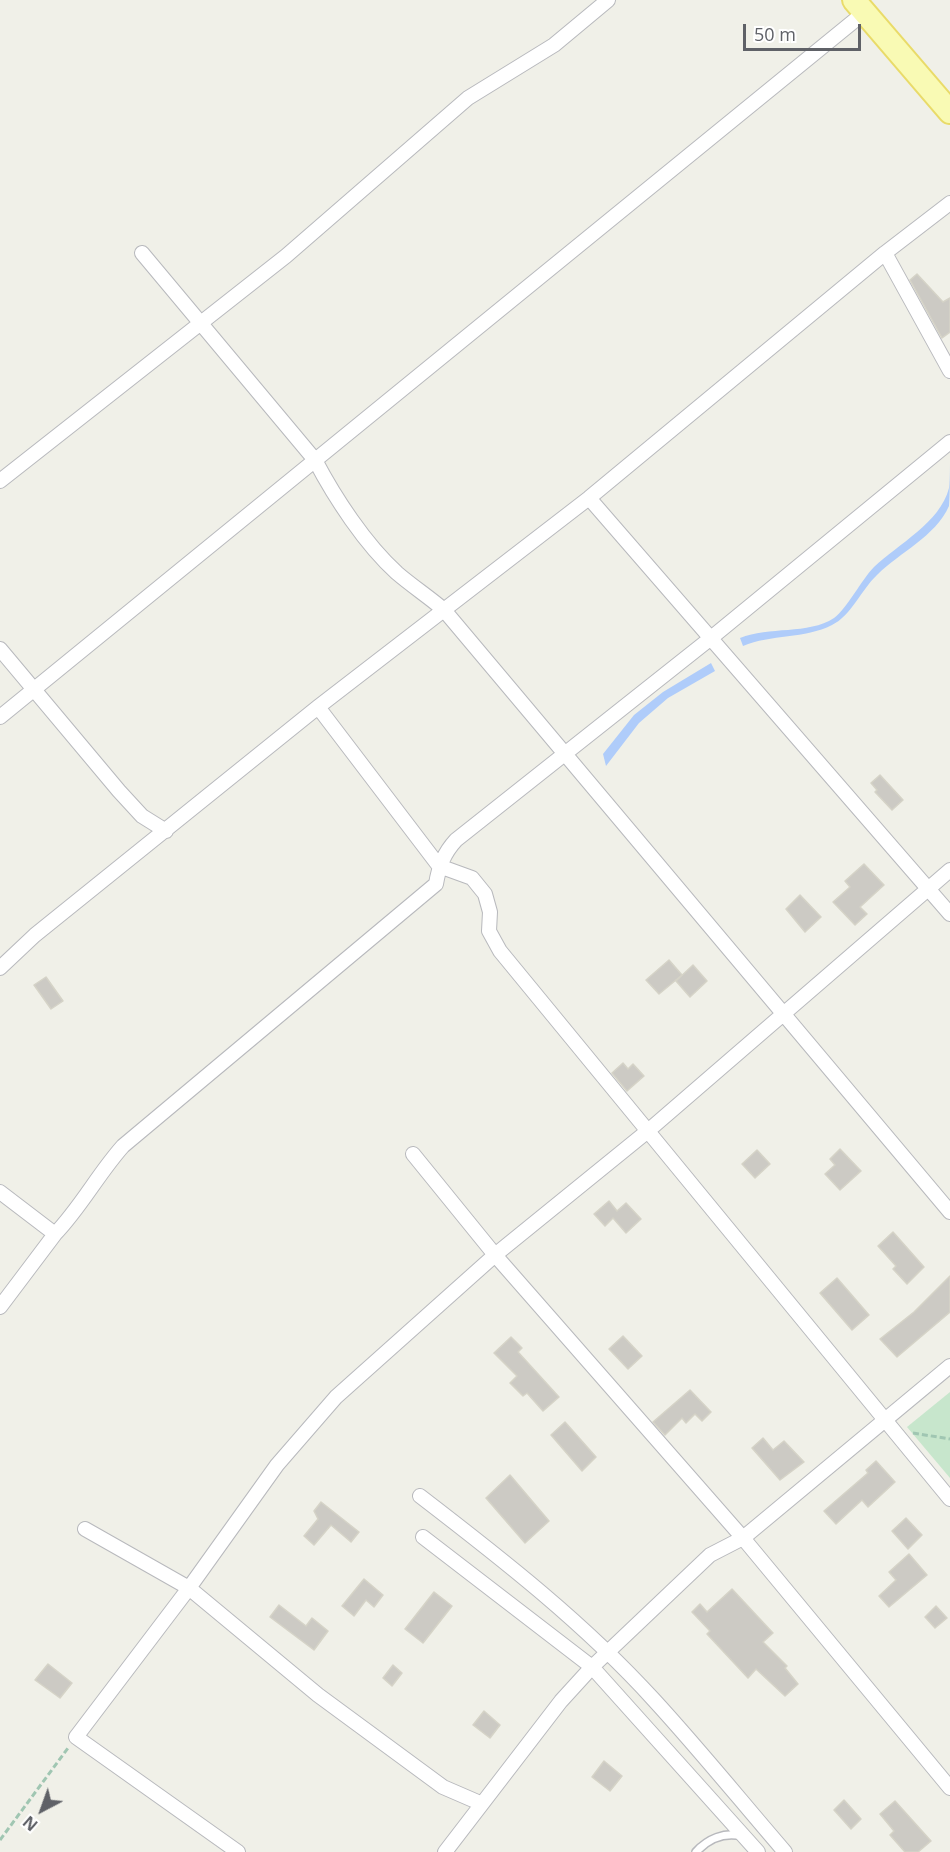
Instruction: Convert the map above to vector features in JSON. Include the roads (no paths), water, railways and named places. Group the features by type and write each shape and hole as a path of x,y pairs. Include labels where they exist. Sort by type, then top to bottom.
{"main road":[{"path":"860,6 950,112"}],"street":[{"path":"0,481 286,256 468,98 554,45 608,0"},
{"path":"0,717 315,460 860,6"},
{"path":"0,968 34,935 166,831 318,706 589,498 885,253 950,203"},
{"path":"142,252 315,460 330,488 378,552 396,572 444,610 950,1212"},
{"path":"885,253 950,371"},
{"path":"0,1307 55,1234 76,1213 92,1186 123,1146 277,1014 421,898 436,884 439,866 447,849 456,840 711,638 950,442"},
{"path":"589,498 929,887 950,915"},
{"path":"0,649 119,791 142,816 166,831"},
{"path":"318,706 439,866 472,878 485,894 490,912 489,931 500,951 649,1130 884,1422 950,1499"},
{"path":"238,1852 76,1737 189,1588 277,1465 336,1397 495,1254 649,1130 950,870"},
{"path":"413,1154 495,1254 743,1538 950,1788"},
{"path":"0,1192 55,1234"},
{"path":"445,1852 480,1803 561,1701 607,1652 710,1555 743,1538 950,1366"},
{"path":"420,1497 513,1567 607,1652 654,1699 784,1852"},
{"path":"85,1529 189,1588 318,1695 442,1787 480,1803"},
{"path":"423,1537 592,1667 759,1852"}],"lane":[{"path":"696,1852 709,1840 732,1834 746,1837"}],"water":[{"path":"950,456 949,506 943,517 926,535 871,581 845,616 822,629 743,646 740,638 751,634 812,627 839,614 874,567 917,532 937,512 949,488"},
{"path":"711,663 715,671 668,698 639,723 606,766 603,754 634,715 663,692"}]}
